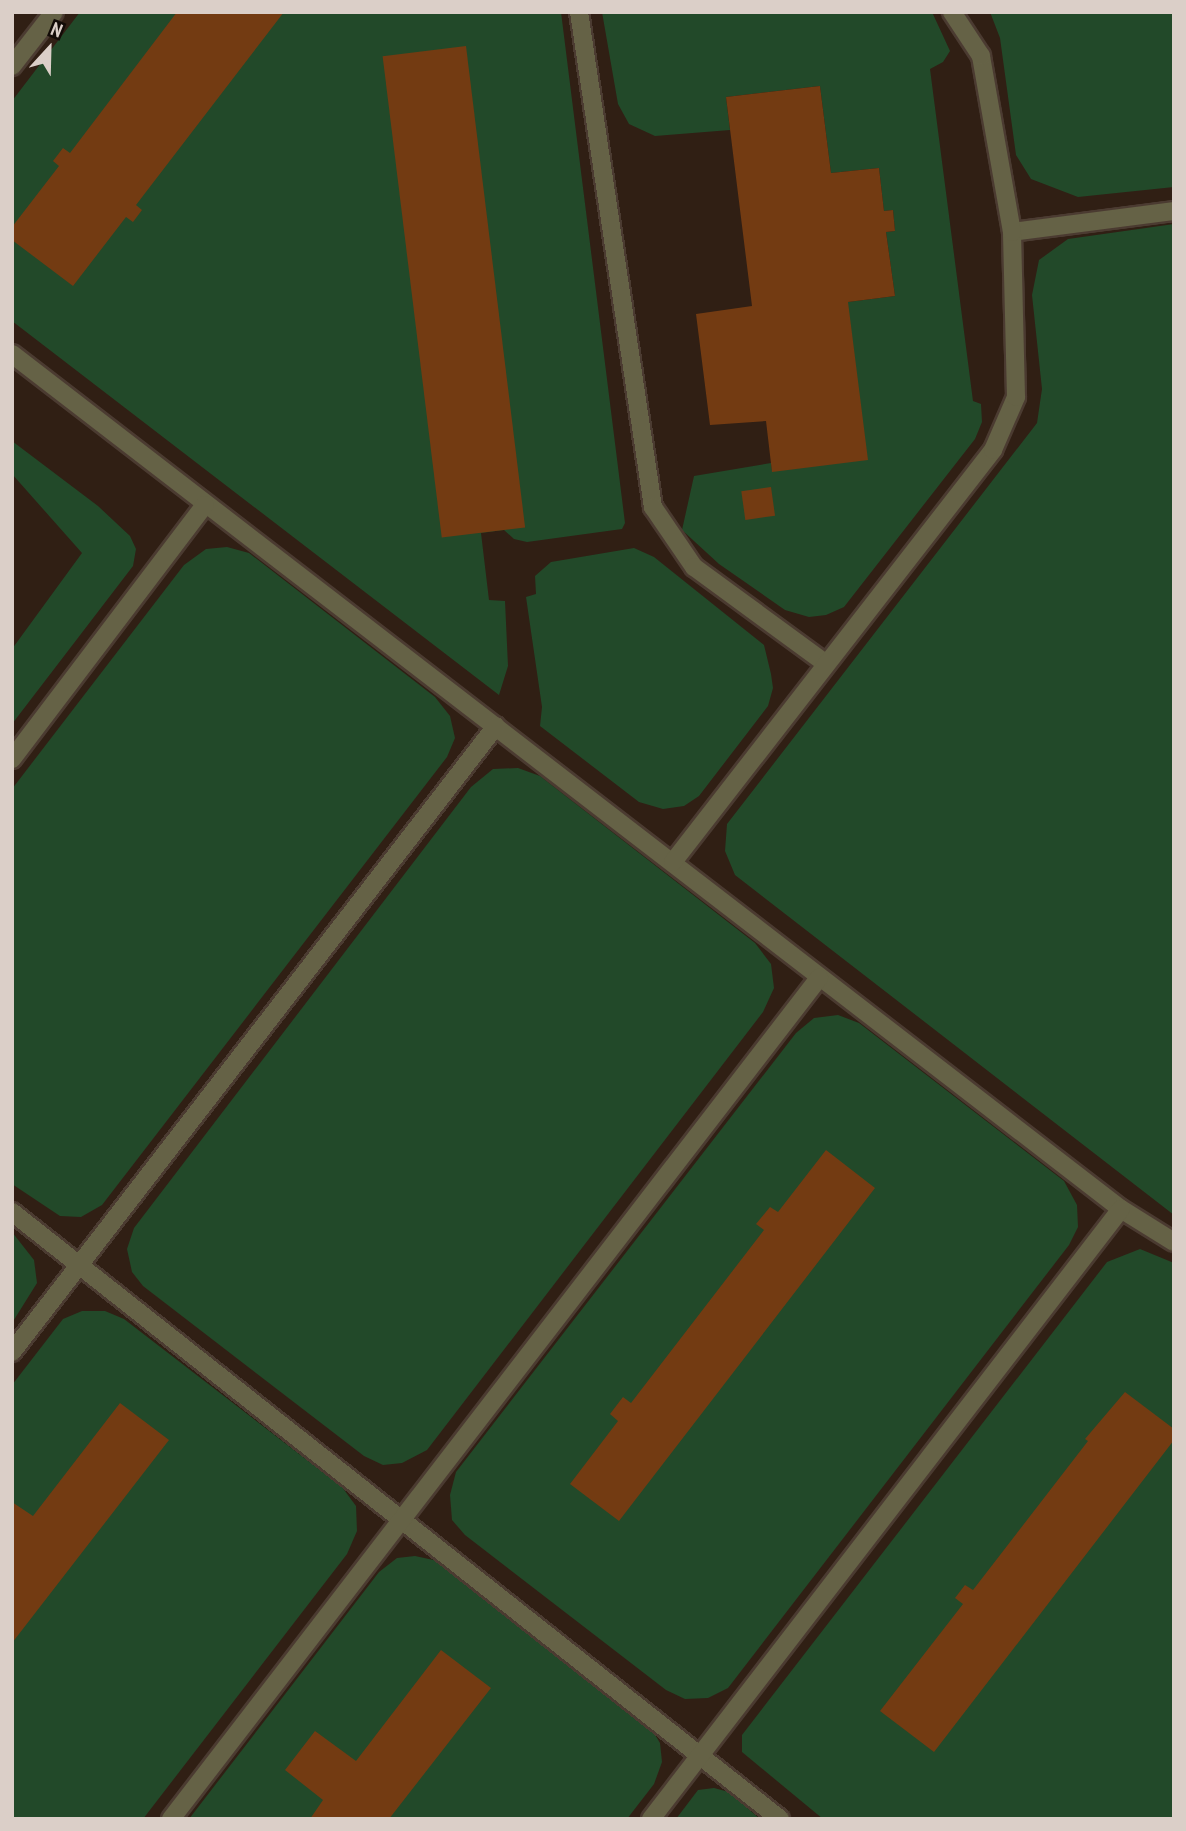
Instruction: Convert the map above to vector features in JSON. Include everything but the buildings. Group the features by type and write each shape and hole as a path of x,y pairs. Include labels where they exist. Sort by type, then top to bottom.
{"lane":[{"path":"12,66 54,12"},
{"path":"579,12 653,507 694,567 825,663"},
{"path":"673,862 993,450 1016,397 1012,232 981,56 952,12"},
{"path":"1012,232 1174,211"},
{"path":"12,354 1121,1209 1174,1242"},
{"path":"12,759 205,505"},
{"path":"12,1352 496,726"},
{"path":"171,1819 819,978"},
{"path":"651,1819 1121,1209"},
{"path":"12,1212 780,1819"}],"green space":[{"path":"80,12 561,12 625,523 622,529 527,542 514,539 504,530 481,533 489,600 505,601 508,666 499,695 12,321 12,101"},
{"path":"602,12 932,12 950,51 943,62 930,69 973,401 981,404 982,422 975,439 844,607 826,615 809,617 785,610 719,564 682,530 694,476 771,463 772,471 848,302 895,296 886,232 895,231 893,210 884,211 879,168 831,173 820,86 726,97 730,130 655,136 629,124 618,104"},
{"path":"990,12 1174,12 1174,187 1078,197 1031,179 1016,155 1000,38"},
{"path":"1174,224 1174,1215 735,875 725,851 727,824 1037,423 1042,389 1032,295 1039,260 1068,239"},
{"path":"12,441 98,506 130,536 136,549 133,566 12,724 12,649 82,553 12,474"},
{"path":"227,547 249,553 435,697 450,716 455,738 447,757 102,1205 81,1217 60,1216 12,1184 12,789 184,565 206,549"},
{"path":"634,548 654,557 764,645 771,674 773,688 768,706 699,796 684,806 663,809 639,802 540,726 542,707 526,597 536,594 535,576 551,562"},
{"path":"518,768 540,776 755,943 771,964 774,988 763,1012 427,1450 402,1463 383,1465 364,1456 143,1286 132,1272 127,1249 134,1228 471,787 493,769"},
{"path":"838,1015 859,1023 1064,1181 1077,1205 1078,1227 1069,1245 728,1688 708,1698 685,1699 666,1690 465,1535 452,1520 450,1495 456,1472 796,1033 814,1018"},
{"path":"12,1232 34,1260 37,1283 12,1323"},
{"path":"1140,1249 1174,1263 1174,1819 823,1819 742,1752 742,1735 1107,1262"},
{"path":"82,1311 105,1311 124,1319 342,1487 356,1506 357,1531 347,1554 143,1819 12,1819 12,1385 63,1319"},
{"path":"415,1556 438,1561 648,1723 660,1743 662,1762 654,1784 627,1819 189,1819 379,1572 397,1558"},
{"path":"714,1788 729,1792 760,1819 676,1819 698,1790"}]}
